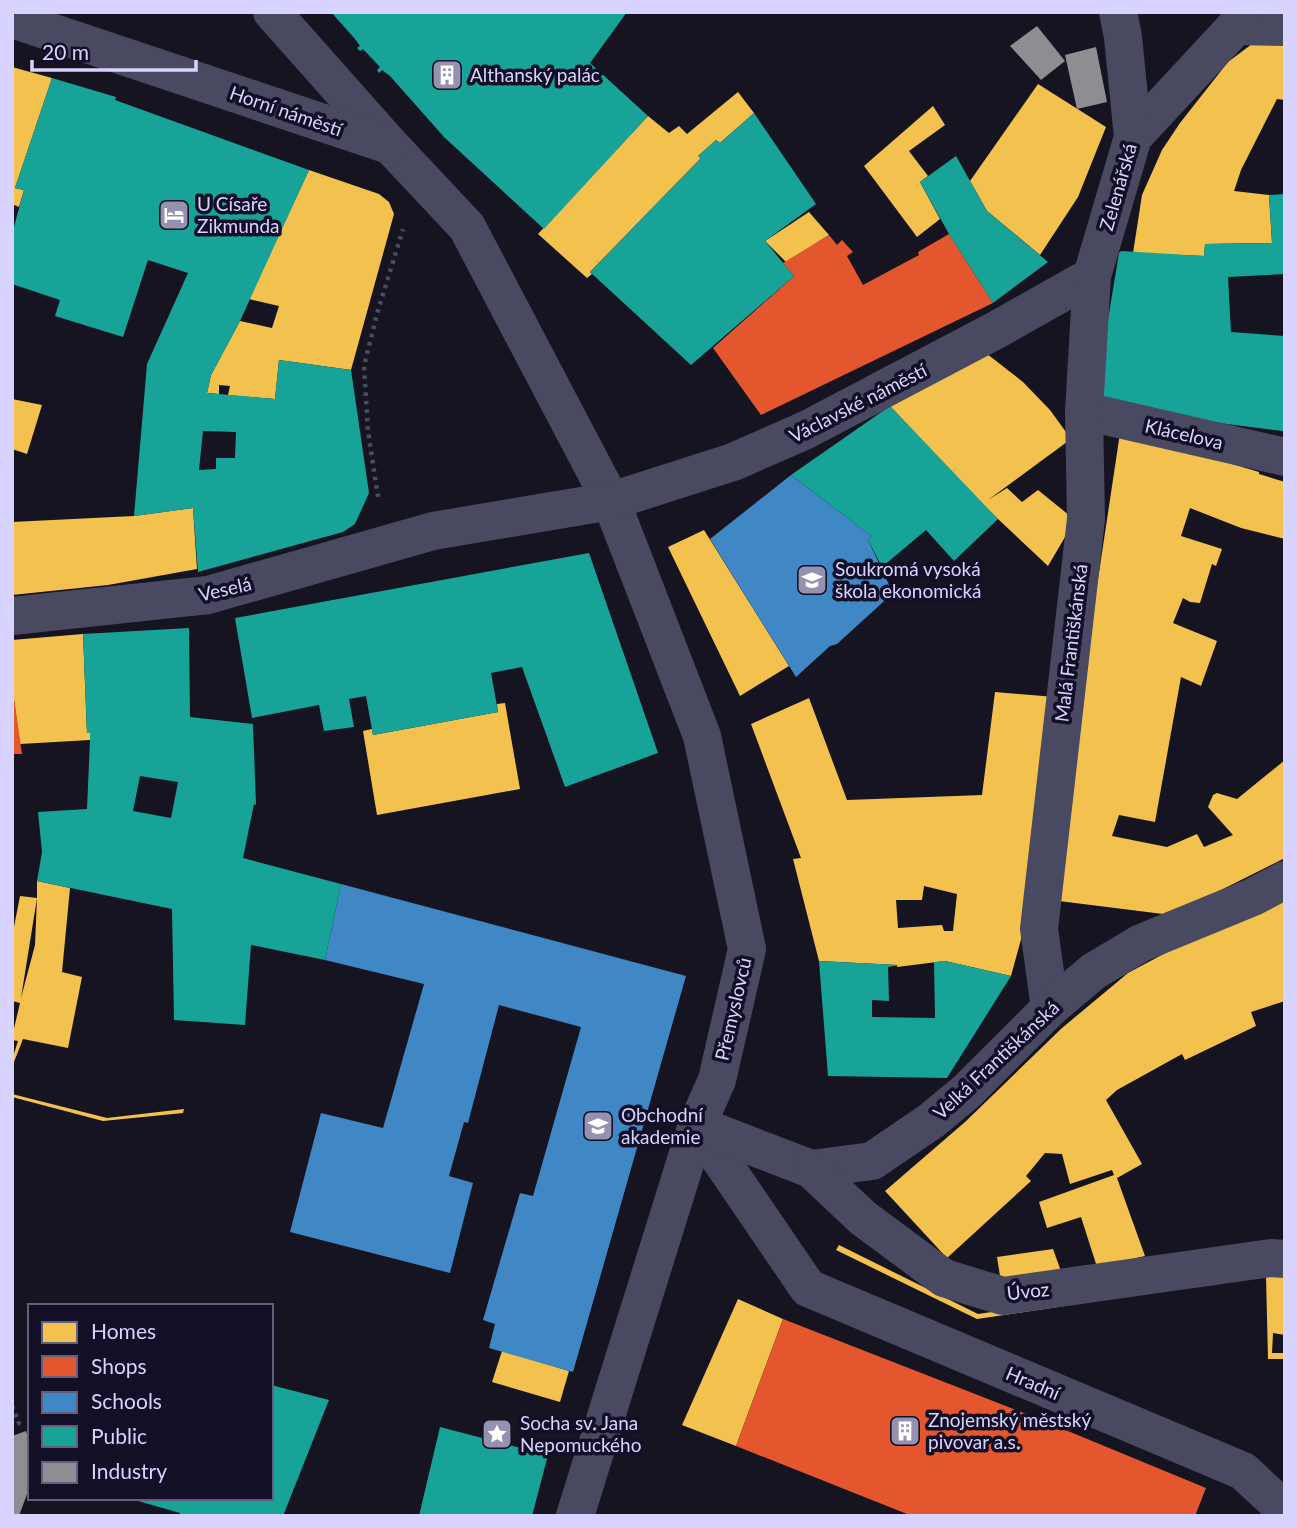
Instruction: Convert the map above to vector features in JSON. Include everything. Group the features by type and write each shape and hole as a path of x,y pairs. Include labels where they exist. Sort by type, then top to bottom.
{"street":[{"name":"Horní náměstí","path":"272,12 391,146"},
{"name":"Zelenářská","path":"1092,276 1133,137 1118,12"},
{"name":"Horní náměstí","path":"12,19 391,146"},
{"path":"1133,137 1239,19 1285,27"},
{"path":"391,146 467,227 611,500"},
{"name":"Malá Františkánská","path":"1050,1008 1039,929 1086,519 1084,411 1092,276"},
{"name":"Václavské náměstí","path":"433,531 611,500 733,463 776,445 996,330 1092,276"},
{"name":"Klácelova","path":"1084,411 1285,457"},
{"name":"Přemyslovců","path":"575,1516 697,1125 717,1080 747,949 702,736 611,500"},
{"name":"Veselá","path":"12,616 208,595 433,531"},
{"name":"Velká Františkánská","path":"697,1125 811,1169 872,1161 931,1121 965,1092 1050,1008 1094,971 1141,943 1253,897 1285,880"},
{"name":"Hradní","path":"697,1125 808,1289 1242,1471 1285,1510"},
{"name":"Úvoz","path":"811,1169 863,1218 944,1278 1003,1296 1271,1258 1285,1259"}],"path":[{"path":"373,509 378,497 368,431 365,366 377,314 404,226"},
{"path":"12,1406 19,1423 12,1426"}],"building: Homes":[{"path":"1252,44 1285,44 1285,100 1277,99 1241,170 1234,191 1269,195 1272,243 1205,244 1204,256 1133,253 1142,195 1162,150 1228,62"},
{"path":"12,67 52,78 15,188 24,190 19,207 12,204"},
{"path":"1038,84 1106,127 1078,197 1040,255 987,211 970,181"},
{"path":"738,92 754,113 720,143 716,140 698,156 701,158 587,278 538,234 648,116 669,133 679,126 687,134"},
{"path":"933,106 945,125 909,151 928,176 920,182 940,219 917,237 864,166"},
{"path":"309,170 379,194 389,202 394,214 351,370 279,360 275,399 228,395 230,386 219,385 219,394 207,393 211,375 240,321 272,328 279,306 249,299"},
{"path":"809,212 829,235 786,262 765,241"},
{"path":"982,350 1023,382 1050,410 1071,439 988,500 1007,488 1022,502 1038,490 1075,520 1048,566 982,504 890,406"},
{"path":"12,399 42,405 27,454 12,449"},
{"path":"1125,432 1285,482 1285,539 1241,528 1190,508 1181,536 1222,549 1216,566 1212,564 1200,603 1183,598 1173,623 1217,641 1201,686 1181,677 1155,822 1119,815 1112,836 1167,847 1197,834 1204,847 1233,835 1208,807 1213,795 1217,793 1237,799 1285,760 1285,858 1171,915 1059,901 1088,646 1120,433"},
{"path":"193,508 197,569 108,585 12,595 12,522 134,516"},
{"path":"704,530 789,666 740,696 668,547"},
{"path":"83,634 87,733 90,733 90,740 20,744 12,685 12,640"},
{"path":"995,692 1055,697 1029,910 1011,976 945,961 897,967 819,961 793,859 801,858 751,724 809,698 847,800 982,795","holes":["924,886 957,894 953,931 944,931 942,925 898,928 896,900 922,900"]},
{"path":"505,703 520,789 377,815 363,731 372,729 373,735 498,712 497,704"},
{"path":"37,881 70,888 62,972 82,977 68,1048 23,1039 12,1067 18,1041 12,1040 12,1037 20,1003 12,1001 12,937 20,896 37,898","holes":["37,898 35,945 21,998"]},
{"path":"1285,897 1285,1001 1251,1012 1256,1026 1185,1060 1182,1054 1117,1090 1106,1100 1142,1164 1117,1178 1145,1256 1097,1267 1081,1217 1047,1228 1039,1202 1114,1175 1112,1170 1070,1184 1062,1154 1045,1153 1026,1176 1031,1181 947,1258 885,1191 965,1122 1062,1028 1128,973 1214,927"},
{"path":"12,1094 107,1118 184,1109 183,1113 103,1121 12,1097"},
{"path":"839,1245 978,1314 1271,1272 1285,1273 1285,1335 1273,1333 1272,1353 1285,1353 1285,1359 1268,1359 1266,1276 977,1319 836,1250"},
{"path":"1053,1249 1062,1274 1001,1282 997,1257"},
{"path":"738,1299 783,1319 736,1446 682,1425"},
{"path":"502,1351 569,1371 560,1402 492,1382"}],"building: Shops":[{"path":"949,234 993,303 761,415 713,348 794,276 783,263 829,235 837,245 842,240 853,252 847,256 863,285 919,255 918,252"},
{"path":"14,699 22,754 12,754"},
{"name":"Znojemský městský pivovar a.s.","path":"783,1319 1034,1417 1206,1488 1195,1516 912,1516 736,1446"}],"building: Schools":[{"name":"Soukromá vysoká škola ekonomická","path":"791,475 871,536 868,540 893,593 796,677 710,539"},
{"name":"Obchodní akademie","path":"341,884 686,976 573,1372 489,1348 495,1324 483,1320 520,1193 533,1196 581,1027 499,1005 468,1123 464,1122 449,1176 473,1183 450,1273 290,1232 321,1113 383,1128 424,984 325,960"}],"building: Public":[{"path":"331,12 627,12 590,63 648,116 544,229 444,137 390,76 382,70 379,73 377,70 380,67 363,49 360,51 357,48 360,46 355,39"},
{"path":"52,78 116,97 115,100 309,170 240,321 211,375 207,393 275,399 279,360 351,370 369,493 355,524 343,532 198,572 193,508 134,516 147,364 188,273 148,260 123,337 55,316 60,300 12,284 12,234 24,190 15,188","holes":["203,431 236,432 235,458 216,458 216,469 199,470"]},
{"path":"754,113 816,204 765,241 794,276 691,365 590,272 701,158 698,156 716,140 720,143"},
{"path":"956,156 987,211 1048,262 993,303 920,182"},
{"path":"1285,194 1285,274 1228,277 1231,332 1285,336 1285,434 1283,431 1219,423 1095,398 1119,253 1204,256 1205,244 1272,243 1269,195"},
{"path":"890,406 998,519 954,561 926,530 882,567 868,540 871,536 791,475"},
{"path":"589,553 658,753 565,787 522,667 491,673 498,712 373,735 366,696 349,699 354,727 324,731 319,705 252,718 235,618"},
{"path":"189,628 190,717 253,724 256,805 254,804 243,858 341,884 325,960 251,945 245,1025 174,1020 172,909 37,881 42,852 38,812 87,809 90,733 87,733 83,634","holes":["140,776 178,782 171,818 133,811"]},
{"path":"819,961 899,965 888,967 889,1001 872,1000 872,1017 935,1018 934,962 945,961 1011,976 947,1078 828,1076"},
{"path":"273,1386 329,1400 283,1516 179,1516 180,1513 134,1500 273,1500"},
{"path":"440,1427 548,1455 532,1516 419,1516"}],"building: Industry":[{"path":"1037,26 1065,61 1041,80 1010,46"},
{"path":"1096,47 1107,102 1077,109 1065,55"},
{"path":"26,1431 28,1436 28,1491 19,1516 12,1516 12,1436"}],"place":[{"name":"Althanský palác","path":"447,75"},
{"name":"U Císaře Zikmunda","path":"174,215"},
{"name":"Soukromá vysoká škola ekonomická","path":"812,580"},
{"name":"Obchodní akademie","path":"598,1126"},
{"name":"Znojemský městský pivovar a.s.","path":"905,1431"},
{"name":"Socha sv. Jana Nepomuckého","path":"497,1434"}]}
